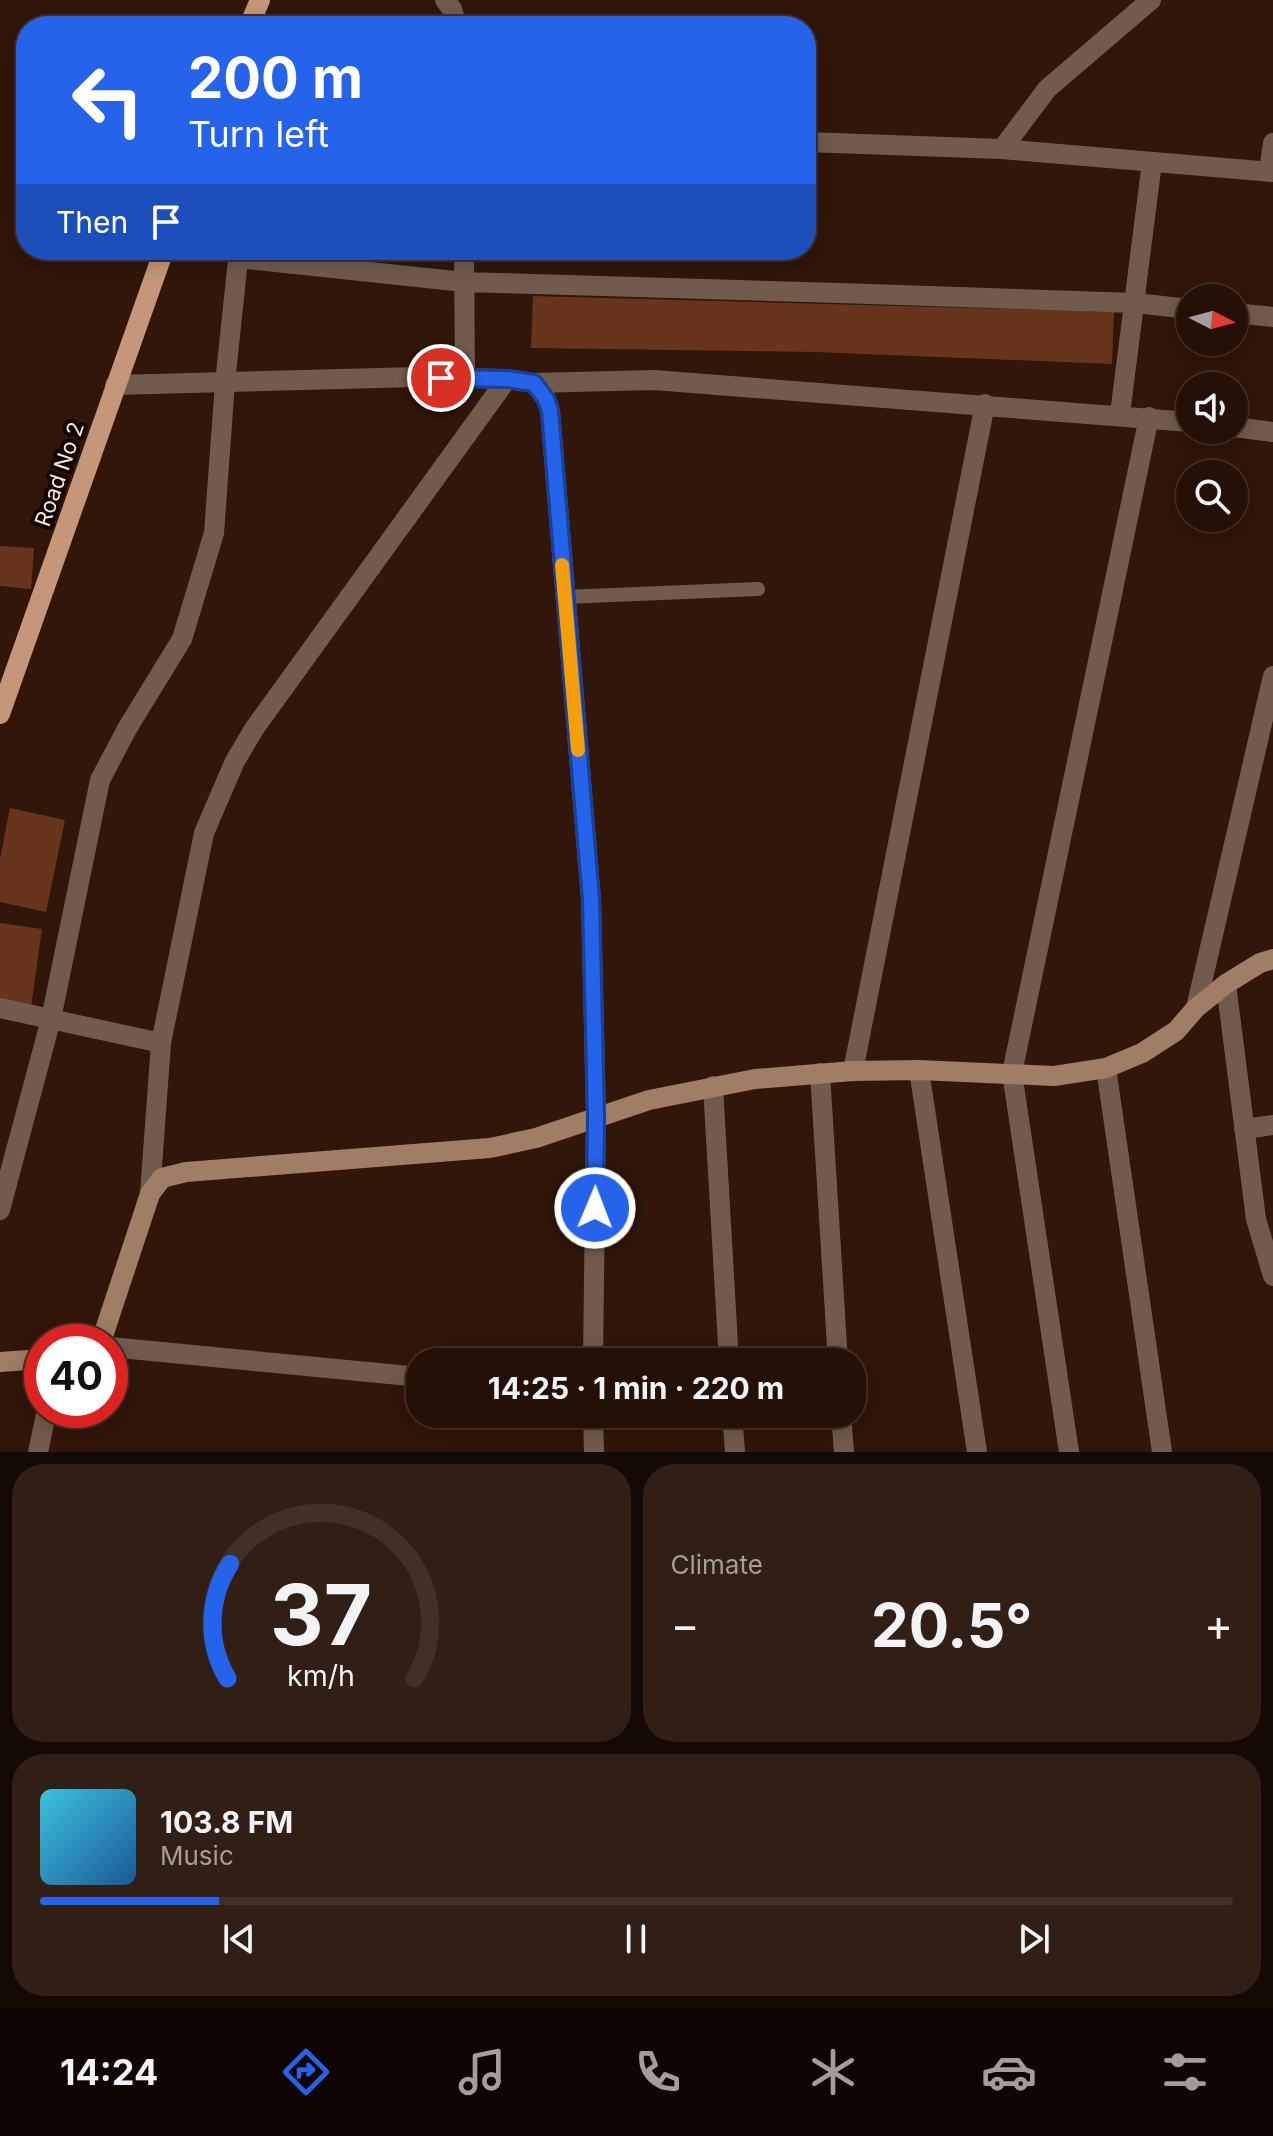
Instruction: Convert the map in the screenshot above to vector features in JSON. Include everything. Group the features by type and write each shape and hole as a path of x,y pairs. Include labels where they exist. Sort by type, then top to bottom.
{"main road":[{"name":"Road No 2","path":"2,702 160,260"},
{"path":"107,1324 150,1194 162,1178 186,1172 490,1148 536,1138 649,1100 755,1079 853,1071 919,1070 1054,1076 1106,1068 1142,1053 1176,1031 1196,1008 1226,984 1260,963 1273,959"},
{"path":"0,1362 24,1360"}],"street":[{"path":"1002,149 1047,89 1151,0"},
{"path":"816,142 1002,149 1271,172 1273,143"},
{"path":"1120,414 1152,162"},
{"path":"0,1210 51,1019 100,780 128,727 182,639 214,533 237,260"},
{"path":"286,260 464,282 1135,303 1176,307"},
{"path":"464,260 465,378"},
{"path":"1248,314 1273,317"},
{"path":"115,385 465,378 534,383 654,380 1176,420"},
{"path":"150,1194 161,1043 204,833 235,761 254,729 507,379"},
{"path":"534,383 546,399 550,411 591,899 596,1116 593,1348"},
{"path":"853,1071 985,404"},
{"path":"1069,1452 1012,1073 1149,417"},
{"path":"1248,429 1273,432"},
{"path":"1196,1008 1273,676"},
{"path":"1226,984 1256,1219 1273,1276"},
{"path":"0,1008 161,1043"},
{"path":"1106,1068 1162,1452"},
{"path":"919,1070 977,1452"},
{"path":"820,1073 837,1348"},
{"path":"713,1086 728,1348"},
{"path":"1244,1129 1273,1125"},
{"path":"128,1349 406,1376"},
{"path":"38,1452 43,1428"},
{"path":"593,1428 594,1452"},
{"path":"733,1428 735,1452"},
{"path":"842,1428 844,1452"}],"lane":[{"path":"565,597 758,589"}],"building":[{"path":"533,296 1114,312 1112,364 815,352 531,348"},
{"path":"0,546 34,548 31,589 0,586"},
{"path":"10,808 65,820 46,912 0,902 0,859"},
{"path":"0,923 42,929 31,1007 0,1003"}],"slow traffic":[{"path":"562,565 578,750"}],"route":[{"path":"441,378 507,379 534,383 546,399 550,411 591,899 595,1208"}]}
